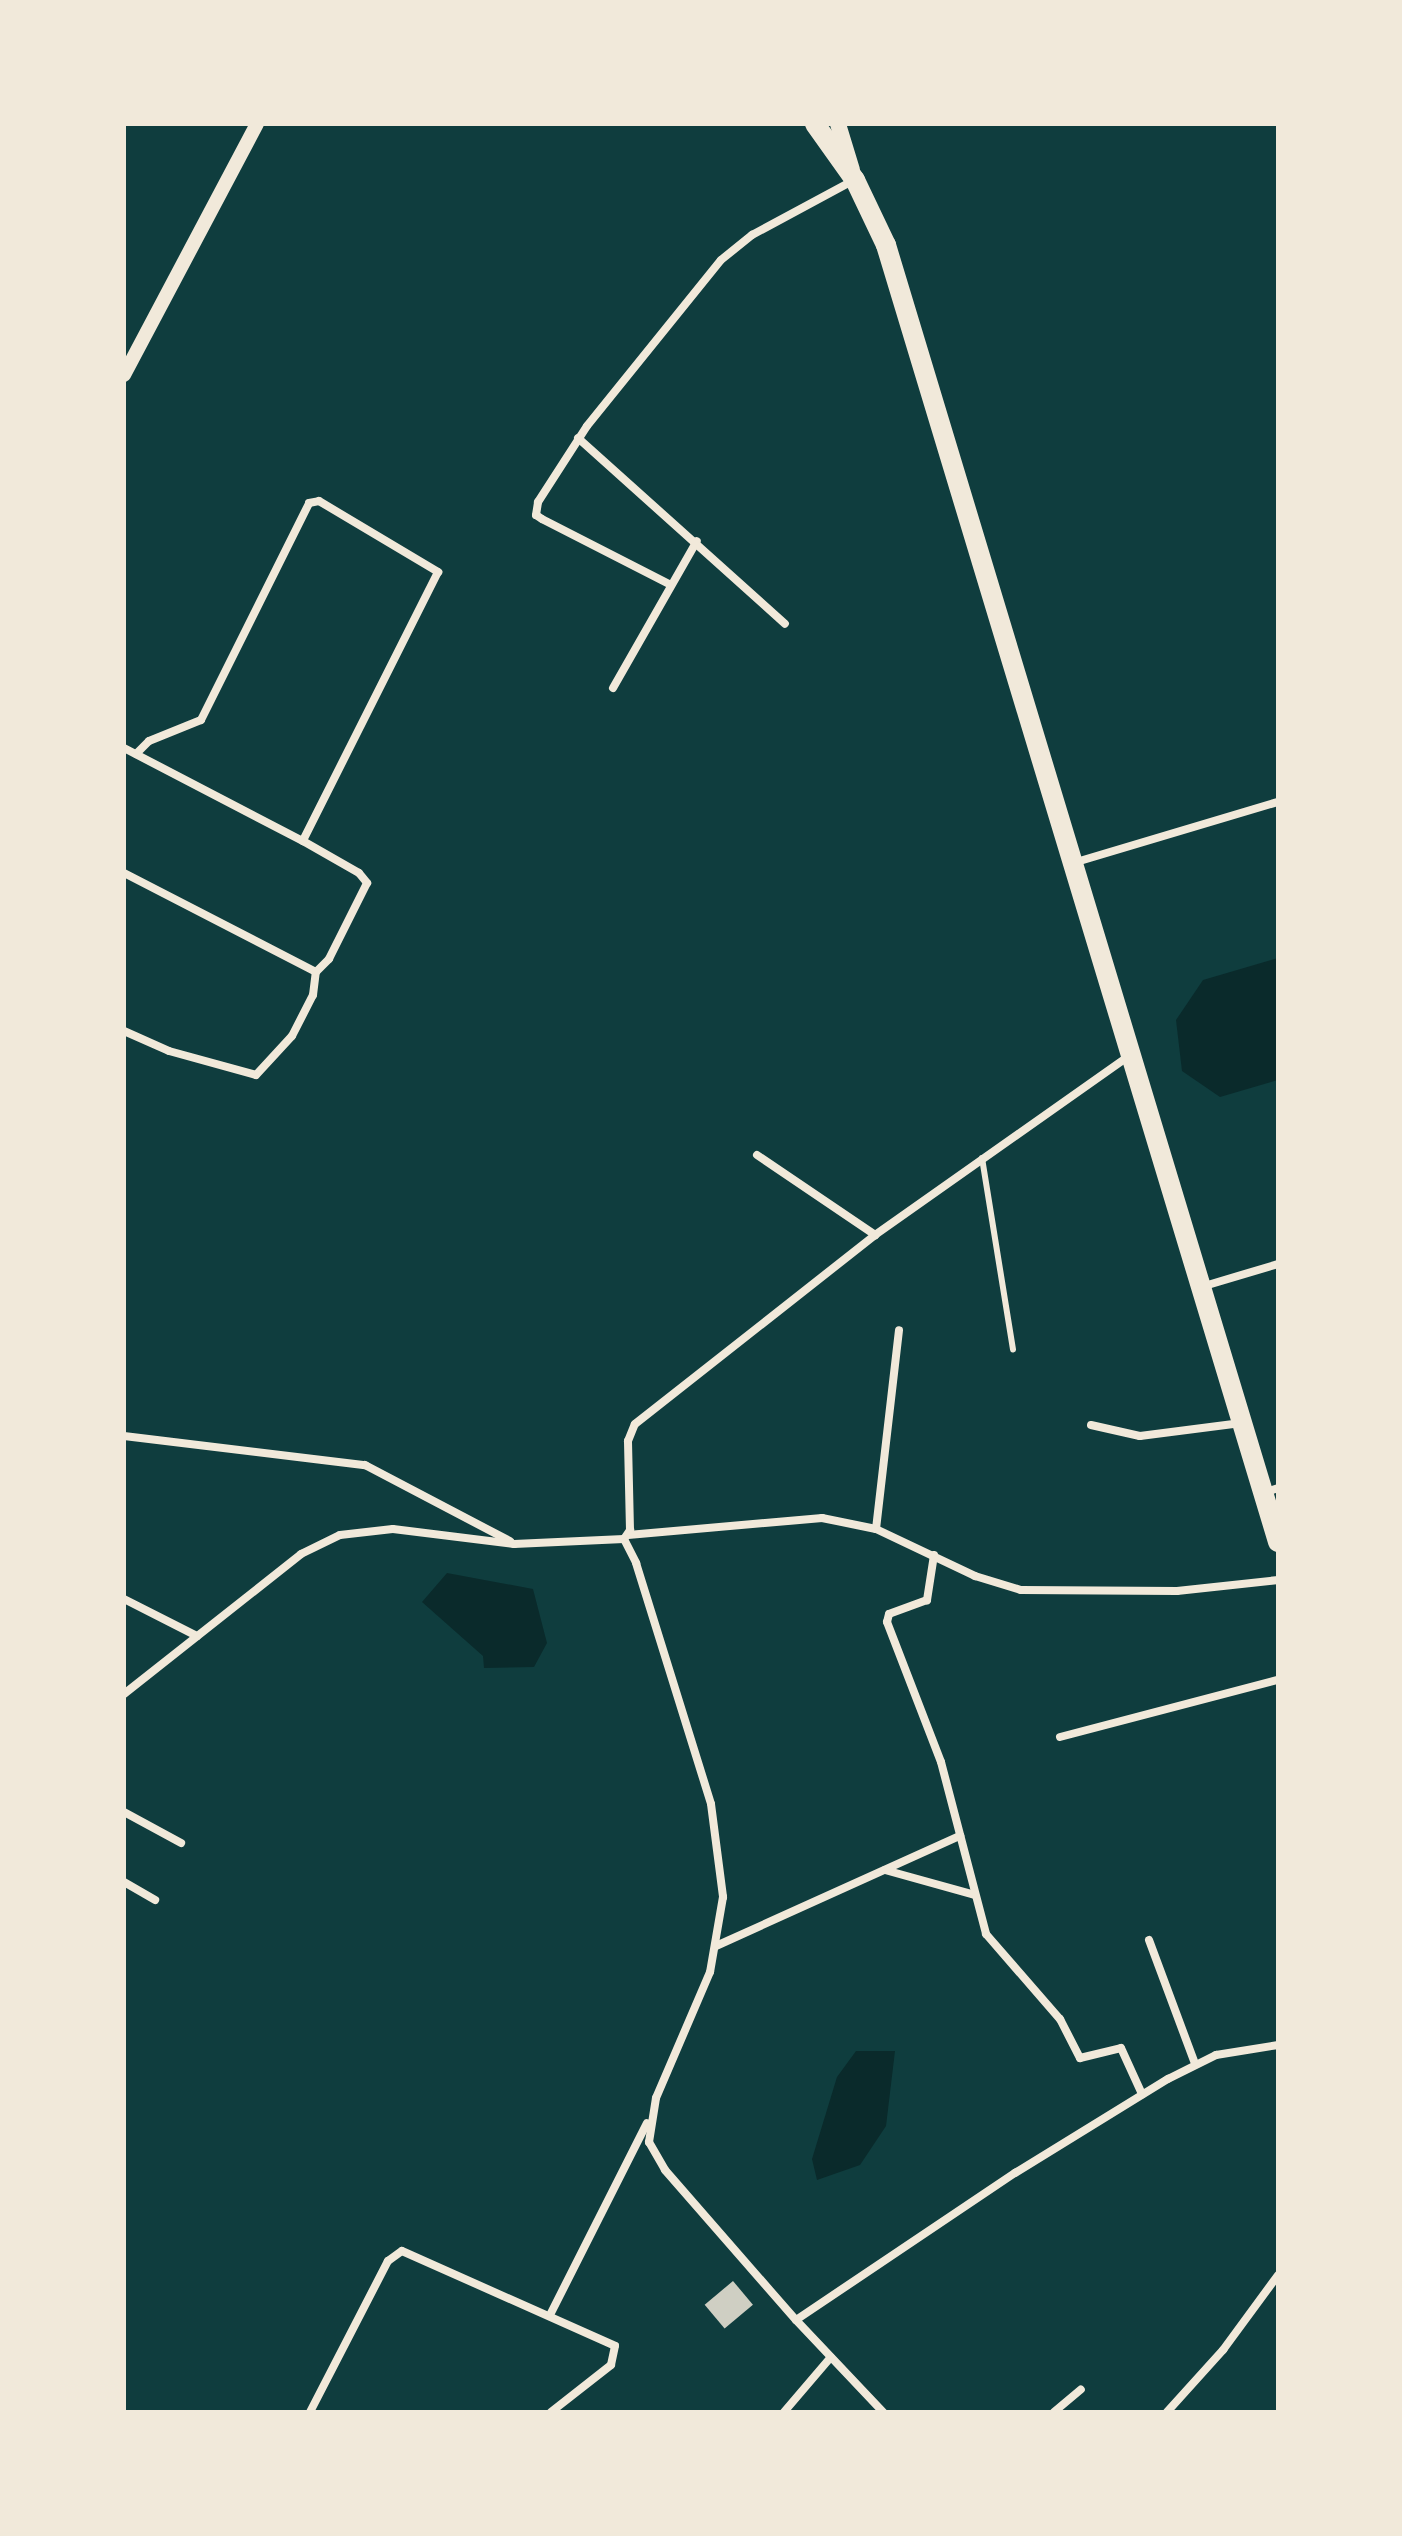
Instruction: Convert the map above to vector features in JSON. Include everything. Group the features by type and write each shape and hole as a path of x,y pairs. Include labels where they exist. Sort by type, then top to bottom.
{"highway":[{"path":"815,124 855,180 886,245 1241,1423 1270,1491 1278,1542"}],"main road":[{"path":"838,124 855,180"}],"street":[{"path":"124,375 257,124"},
{"path":"671,585 536,515 538,502 578,438 733,248 855,180"},
{"path":"578,438 697,541 785,624"},
{"path":"136,754 206,713 309,503 319,501 438,572 303,841"},
{"path":"613,688 697,541"},
{"path":"124,748 303,841 359,873 367,883 329,959 316,972 313,995 292,1036 256,1075 183,1056 124,1031"},
{"path":"1073,863 1278,802"},
{"path":"124,873 316,972"},
{"path":"550,2315 649,2119 716,1946 723,1897 711,1804 626,1537 628,1441 635,1424 875,1235 1130,1054"},
{"path":"757,1155 875,1235"},
{"path":"1201,1287 1278,1264"},
{"path":"876,1529 899,1330"},
{"path":"1091,1425 1140,1436 1241,1423"},
{"path":"124,1436 374,1468 514,1544"},
{"path":"124,1694 301,1554 340,1535 393,1529 514,1544 626,1537 800,1517 876,1529 992,1583 1021,1590 1177,1591 1278,1580"},
{"path":"934,1555 927,1600 889,1614 887,1622 924,1709 975,1895 994,1947 1051,2008 1076,2054 1084,2060 1121,2048 1142,2094"},
{"path":"124,1599 197,1636"},
{"path":"1060,1737 1278,1680"},
{"path":"124,1812 181,1843"},
{"path":"716,1946 960,1836"},
{"path":"885,1870 975,1895"},
{"path":"124,1882 155,1900"},
{"path":"1149,1940 1195,2064"},
{"path":"796,2320 1142,2094 1195,2064 1278,2045"},
{"path":"649,2119 649,2142 665,2170 796,2320 883,2412"},
{"path":"310,2412 395,2252 411,2253 607,2340 617,2352 611,2365 551,2412"},
{"path":"1167,2412 1223,2350 1278,2275"},
{"path":"790,2410 831,2357"},
{"path":"1054,2412 1081,2389"}],"lane":[{"path":"982,1158 1013,1350"}],"water":[{"path":"1278,958 1278,1080 1220,1097 1182,1071 1176,1020 1203,980"},
{"path":"447,1573 533,1589 547,1643 534,1667 484,1668 483,1656 422,1602"},
{"path":"856,2051 895,2051 886,2126 860,2165 817,2180 812,2159 837,2077"}],"building":[{"path":"733,2281 753,2305 725,2329 705,2305"}]}
